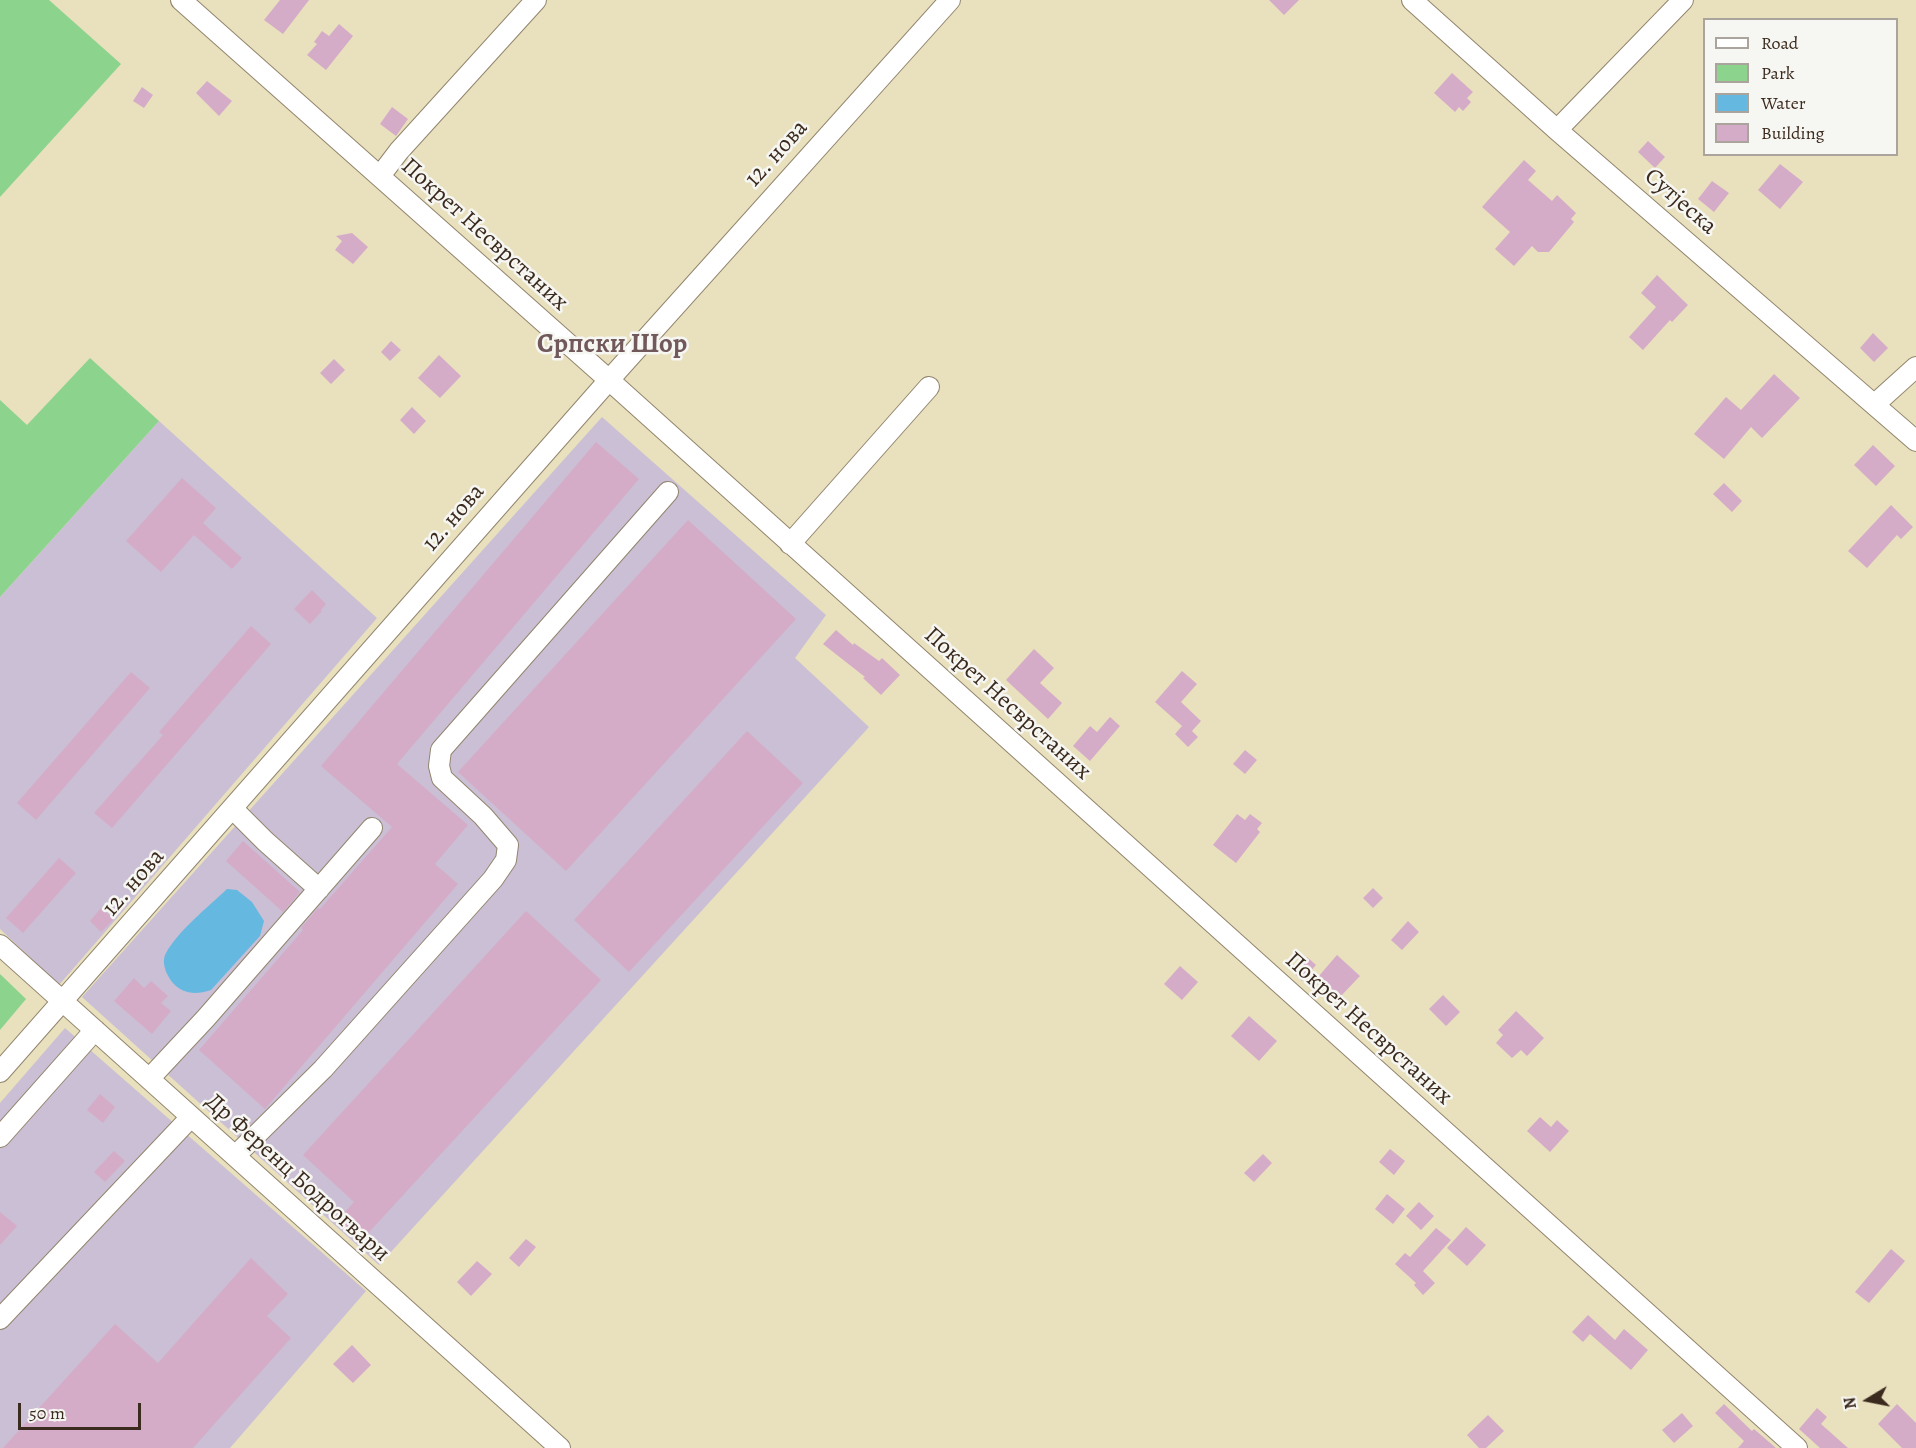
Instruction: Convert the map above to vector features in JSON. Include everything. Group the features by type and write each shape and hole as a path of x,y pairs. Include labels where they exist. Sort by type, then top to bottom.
{"street":[{"name":"Покрет Несврстаних","path":"181,0 609,380 1797,1448"},
{"path":"380,176 399,151 536,0"},
{"name":"12. нова","path":"0,1072 609,380 950,0"},
{"name":"Сутјеска","path":"1412,0 1557,130 1916,441"},
{"path":"1557,130 1683,0"},
{"path":"1875,405 1916,367"},
{"path":"790,544 929,387"},
{"path":"235,1156 323,1069 493,879 506,860 508,845 483,816 442,777 439,766 441,750 668,492"},
{"path":"233,809 319,889"},
{"path":"149,1079 206,1018 372,828"},
{"name":"Др Ференц Бодрогвари","path":"0,945 560,1448"},
{"path":"0,1137 95,1030"},
{"path":"0,1319 191,1117"}],"shaded area":[{"path":"602,417 826,615 795,658 869,727 379,1265 82,997"},
{"path":"159,421 377,618 59,985 0,929 0,597"},
{"path":"65,1028 366,1291 230,1448 0,1448 0,1103"}],"green space":[{"path":"0,0 49,0 121,64 0,197"},
{"path":"90,358 159,421 0,597 0,400 27,425"},
{"path":"0,974 26,999 0,1030"}],"water":[{"path":"227,889 237,890 252,902 264,921 260,936 211,990 197,993 184,991 170,979 164,966 164,957 186,928"}],"building":[{"path":"280,0 309,0 283,34 264,20"},
{"path":"1269,0 1299,0 1284,15"},
{"path":"339,24 353,36 326,70 307,55 317,44 314,42 322,31 329,36"},
{"path":"1452,73 1473,92 1467,98 1471,102 1463,111 1459,107 1455,112 1434,93"},
{"path":"207,81 232,101 219,116 196,93"},
{"path":"142,87 153,95 144,108 133,101"},
{"path":"392,107 408,119 396,136 380,124"},
{"path":"1648,141 1665,157 1655,168 1638,152"},
{"path":"1524,160 1536,171 1528,180 1552,201 1557,195 1576,213 1571,219 1574,222 1549,252 1538,252 1532,246 1514,266 1495,249 1510,232 1482,207"},
{"path":"1780,164 1803,182 1780,209 1758,190"},
{"path":"1712,181 1729,193 1714,212 1698,199"},
{"path":"352,233 368,247 353,264 335,250 342,241 336,236"},
{"path":"1657,275 1688,305 1672,322 1670,320 1643,350 1629,337 1656,307 1641,293"},
{"path":"1873,333 1888,348 1874,362 1860,348"},
{"path":"391,341 401,350 390,361 381,352"},
{"path":"439,355 461,376 440,398 418,378"},
{"path":"334,359 345,370 331,384 320,373"},
{"path":"1774,374 1800,398 1762,438 1751,427 1724,459 1694,434 1726,397 1741,410"},
{"path":"412,407 426,421 414,434 400,420"},
{"path":"596,442 639,479 397,764 468,825 435,864 458,884 265,1109 199,1050 303,930 301,928 318,908 320,909 392,827 321,766"},
{"path":"1873,445 1895,466 1876,486 1854,465"},
{"path":"182,478 216,508 203,523 242,558 232,569 194,535 161,572 126,541"},
{"path":"1724,483 1742,501 1732,512 1713,494"},
{"path":"1891,505 1913,527 1901,539 1897,535 1867,568 1848,551"},
{"path":"688,520 796,619 566,871 458,772"},
{"path":"312,590 326,604 310,624 294,609"},
{"path":"251,626 271,644 112,828 94,813 163,735 159,732"},
{"path":"836,630 853,645 854,643 879,661 882,658 900,675 881,695 863,678 865,677 823,644"},
{"path":"1034,649 1054,668 1040,683 1062,703 1048,719 1006,680"},
{"path":"1182,671 1197,684 1181,702 1201,721 1192,731 1198,737 1188,747 1175,734 1182,726 1155,702"},
{"path":"131,672 150,688 36,820 17,803"},
{"path":"1110,717 1120,726 1090,761 1073,746 1090,726 1097,732"},
{"path":"747,731 803,783 629,972 574,920"},
{"path":"1245,750 1257,760 1245,774 1233,764"},
{"path":"1237,814 1245,820 1250,814 1262,823 1257,829 1260,832 1236,863 1213,845"},
{"path":"243,841 300,892 283,912 226,861"},
{"path":"59,858 76,873 23,933 6,918"},
{"path":"1373,888 1383,898 1373,908 1363,898"},
{"path":"101,908 114,919 101,932 90,921"},
{"path":"526,911 601,980 360,1242 335,1223 354,1202 303,1155"},
{"path":"1408,921 1419,932 1402,950 1391,940"},
{"path":"1337,955 1360,976 1340,997 1318,977"},
{"path":"1307,957 1316,965 1302,981 1293,972"},
{"path":"1180,966 1198,982 1182,1000 1164,984"},
{"path":"134,978 144,988 151,981 168,996 161,1003 171,1011 152,1034 114,1001"},
{"path":"1443,995 1460,1012 1446,1026 1429,1009"},
{"path":"1516,1011 1544,1038 1527,1056 1521,1050 1512,1058 1496,1043 1503,1035 1498,1030"},
{"path":"1249,1016 1277,1041 1259,1061 1231,1036"},
{"path":"100,1094 115,1107 103,1123 87,1110"},
{"path":"1540,1117 1551,1127 1557,1120 1569,1131 1550,1152 1527,1131"},
{"path":"1390,1149 1405,1161 1394,1175 1379,1162"},
{"path":"114,1151 125,1161 105,1182 94,1172"},
{"path":"1263,1154 1272,1163 1254,1182 1244,1173"},
{"path":"1387,1194 1405,1209 1393,1224 1375,1209"},
{"path":"1419,1202 1434,1216 1421,1230 1406,1216"},
{"path":"0,1212 17,1226 0,1245"},
{"path":"1466,1227 1486,1245 1467,1266 1447,1248"},
{"path":"1436,1228 1451,1240 1423,1271 1435,1283 1423,1295 1414,1285 1416,1283 1395,1264 1405,1253 1410,1257"},
{"path":"526,1239 536,1247 519,1267 509,1258"},
{"path":"1891,1249 1905,1261 1869,1303 1855,1292"},
{"path":"251,1258 288,1294 267,1316 291,1338 193,1448 3,1448 115,1324 158,1363"},
{"path":"477,1261 492,1274 471,1296 457,1282"},
{"path":"1588,1315 1615,1340 1624,1329 1648,1350 1631,1370 1590,1334 1583,1342 1572,1332"},
{"path":"352,1345 371,1365 353,1383 333,1364"},
{"path":"1724,1404 1752,1431 1754,1429 1776,1448 1738,1448 1744,1441 1715,1413"},
{"path":"1897,1404 1916,1423 1916,1448 1902,1448 1878,1424"},
{"path":"1817,1408 1827,1417 1821,1424 1848,1448 1820,1448 1799,1429"},
{"path":"1682,1413 1693,1426 1674,1443 1662,1430"},
{"path":"1488,1415 1504,1431 1486,1448 1479,1448 1467,1435"}],"district":[{"name":"Српски Шор","path":"612,345"}]}
